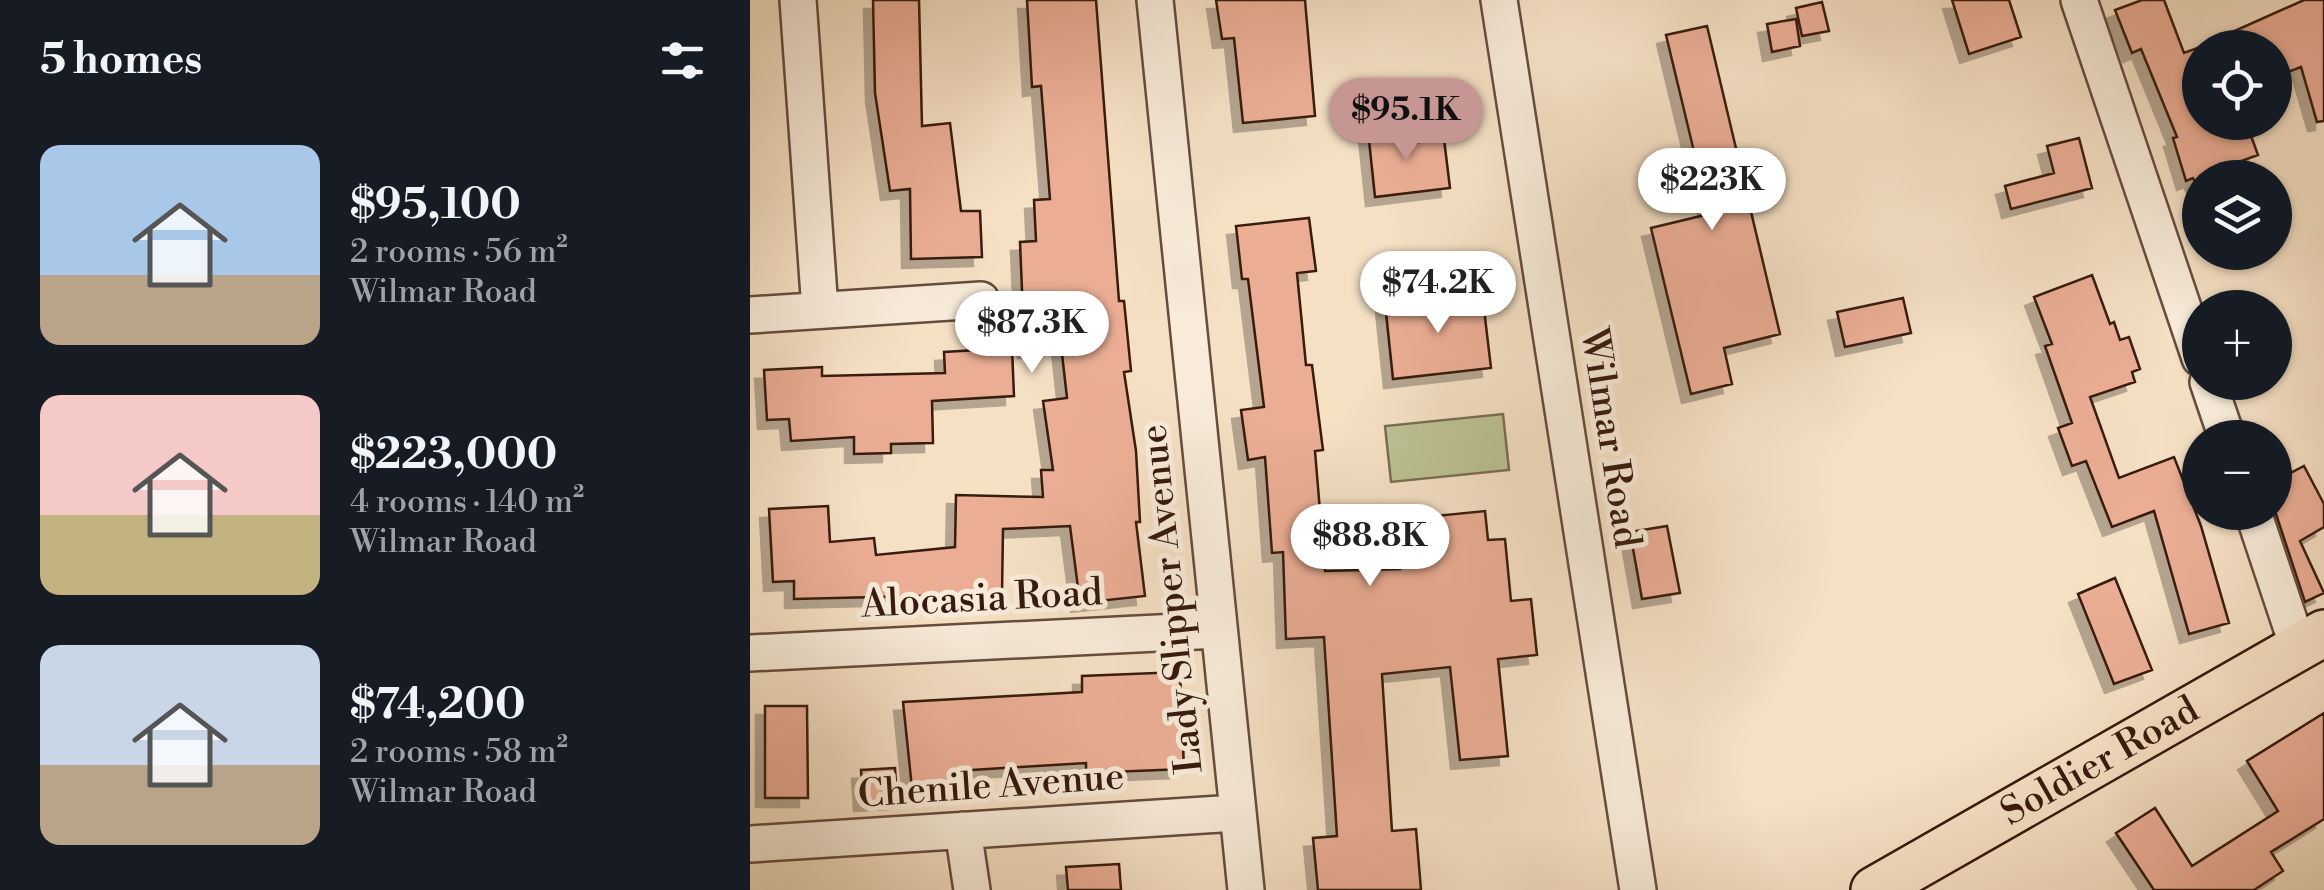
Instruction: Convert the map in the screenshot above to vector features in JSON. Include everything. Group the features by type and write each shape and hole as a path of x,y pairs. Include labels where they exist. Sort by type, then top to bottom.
{"main road":[{"name":"Soldier Road","path":"1876,890 2311,640"}],"street":[{"path":"798,0 820,310"},
{"name":"Lady Slipper Avenue","path":"1156,0 1246,890"},
{"name":"Wilmar Road","path":"1498,0 1638,890"},
{"path":"2079,0 2182,305"},
{"path":"750,315 981,300"},
{"path":"2260,530 2311,640"},
{"name":"Alocasia Road","path":"750,653 1218,630"},
{"name":"Chenile Avenue","path":"750,844 1236,813"},
{"path":"964,830 972,890"}],"green space":[{"path":"1503,414 1509,470 1391,482 1385,426"}],"building":[{"path":"873,0 919,0 922,126 950,123 961,211 980,211 982,257 911,259 910,189 890,191 875,93"},
{"path":"1027,0 1096,0 1119,301 1124,301 1131,371 1124,372 1136,451 1140,522 1136,522 1145,596 1080,603 1070,526 1003,529 1002,594 794,599 794,581 773,582 769,509 828,506 830,542 874,538 876,555 955,547 956,495 1043,497 1041,470 1053,470 1043,401 1067,398 1061,345 1027,349 1023,314 1020,242 1036,241 1034,200 1050,199 1041,86 1032,87"},
{"path":"1216,0 1305,0 1315,116 1243,123 1234,38 1222,39"},
{"path":"1952,0 2009,0 2021,37 1969,54"},
{"path":"2142,0 2164,0 2182,48 2182,140 2253,140 2258,155 2244,160 2182,160 2182,168 2173,138 2177,137 2141,49 2132,53 2115,10"},
{"path":"2304,0 2324,0 2324,121 2317,122 2301,67 2292,70 2292,30 2237,30"},
{"path":"1822,2 1829,31 1802,36 1796,8"},
{"path":"1796,19 1800,46 1772,52 1767,24"},
{"path":"1707,26 1780,334 1724,348 1732,384 1691,394 1651,228 1709,214 1666,35"},
{"path":"1407,126 1409,143 1444,139 1450,188 1375,197 1368,131"},
{"path":"2079,138 2092,188 2011,209 2005,186 2054,173 2047,146"},
{"path":"1309,218 1316,271 1297,273 1306,365 1312,365 1323,450 1315,451 1325,571 1400,569 1395,520 1485,511 1488,540 1505,539 1511,601 1531,599 1537,655 1498,659 1508,756 1460,760 1450,667 1382,674 1392,831 1416,829 1421,890 1318,890 1313,838 1337,836 1324,637 1286,639 1283,552 1272,553 1265,457 1248,460 1241,410 1264,407 1248,279 1242,279 1236,226"},
{"path":"2092,275 2110,324 2114,322 2120,340 2129,337 2140,369 2132,372 2135,382 2090,397 2119,478 2174,457 2182,477 2182,530 2202,530 2229,623 2189,634 2154,511 2112,527 2086,461 2072,466 2058,428 2072,423 2045,346 2052,344 2034,297"},
{"path":"1482,292 1491,368 1393,379 1385,303"},
{"path":"1903,298 1911,333 1845,347 1837,312"},
{"path":"1012,348 1014,396 932,401 933,443 891,444 891,453 854,454 854,437 791,441 789,419 767,420 764,370 822,367 822,376 945,373 944,352"},
{"path":"2304,466 2324,504 2324,527 2300,541 2324,593 2305,602 2281,530 2292,530 2292,472"},
{"path":"1667,526 1680,593 1642,599 1630,532"},
{"path":"2115,578 2152,670 2114,684 2078,594"},
{"path":"1180,672 1184,769 1086,773 1086,763 956,771 957,783 912,788 903,702 1082,692 1082,676"},
{"path":"765,706 807,706 808,798 765,798"},
{"path":"2324,713 2324,819 2271,852 2283,871 2254,890 2154,890 2116,833 2155,808 2192,866 2278,811 2247,761"},
{"path":"895,768 897,800 863,802 861,770"},
{"path":"1119,864 1121,890 1068,890 1066,867"}]}
